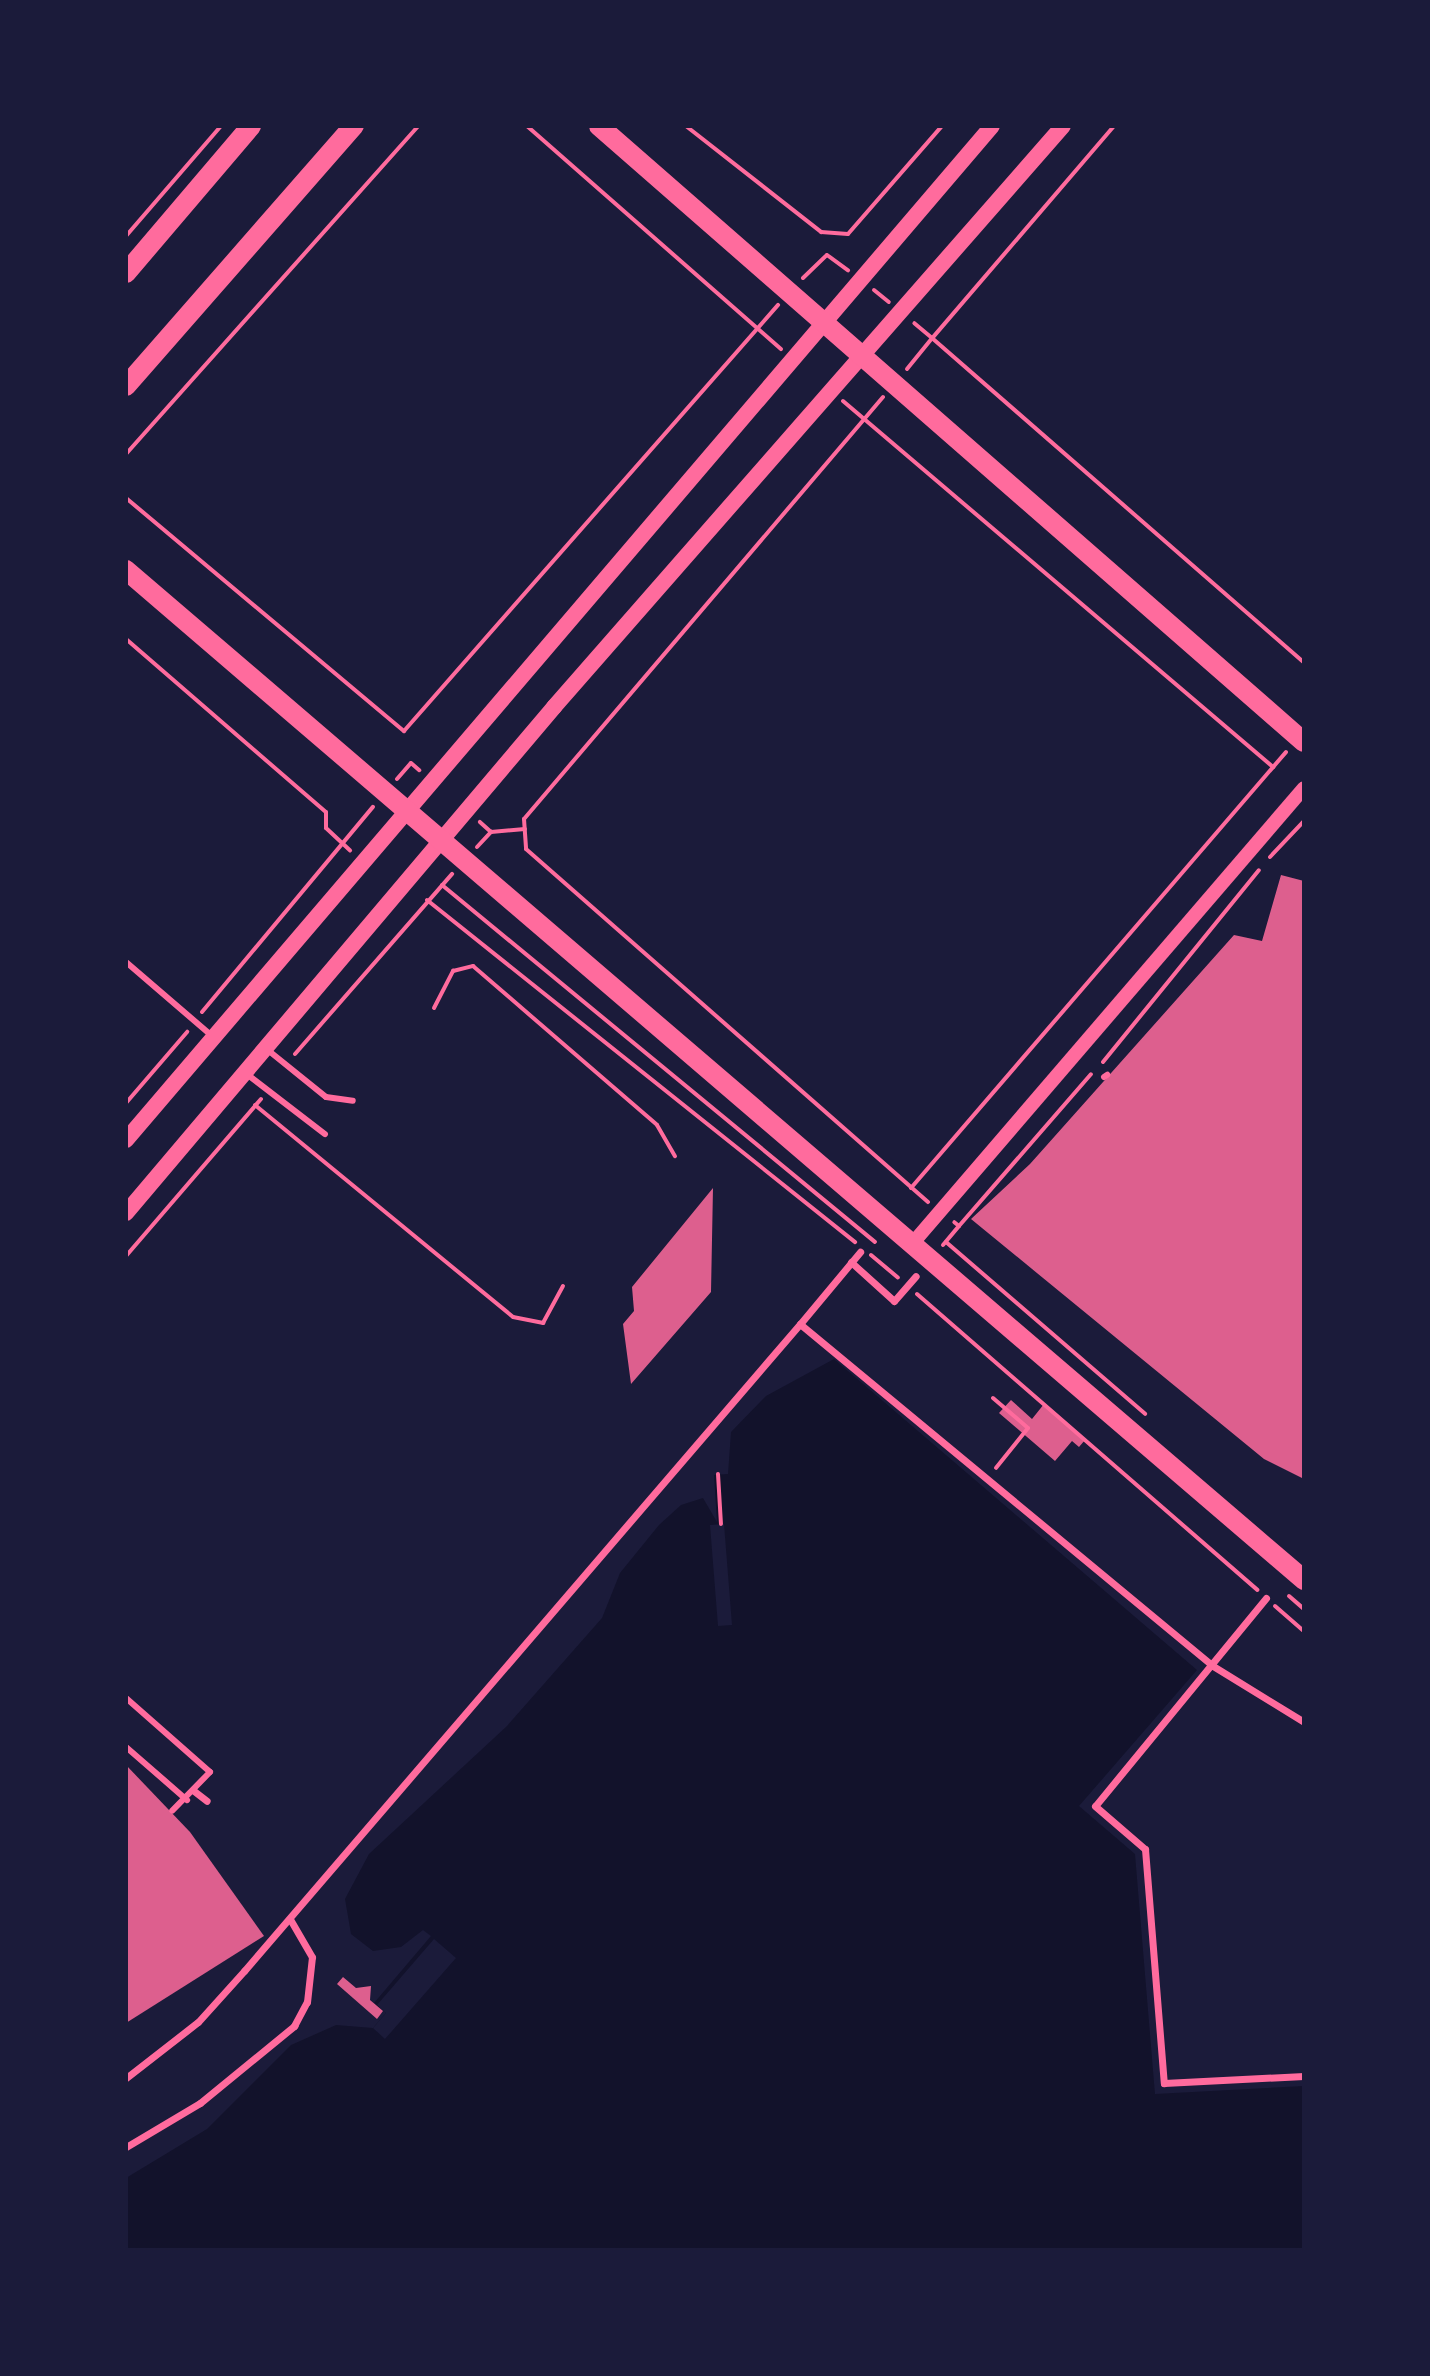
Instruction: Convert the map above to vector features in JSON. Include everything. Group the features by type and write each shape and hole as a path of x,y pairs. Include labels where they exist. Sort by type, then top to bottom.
{"main road":[{"path":"126,273 251,126"},
{"path":"126,386 354,126"},
{"path":"599,126 1304,742"},
{"path":"126,1140 215,1040 429,779 992,126"},
{"path":"126,1213 269,1051 442,840 1063,126"},
{"path":"126,570 1304,1580"}],"street":[{"path":"912,1244 1304,788"},
{"path":"126,2078 198,2022 290,1919 860,1252"},
{"path":"851,1262 894,1301 916,1276"},
{"path":"800,1324 1213,1666 1304,1722"},
{"path":"1266,1598 1095,1806 1145,1849 1164,2083 1304,2076"},
{"path":"194,1791 207,1801"},
{"path":"126,2147 200,2103 294,2026 307,2002 312,1957 290,1919"}],"lane":[{"path":"126,962 196,1020 215,1040"},
{"path":"269,1051 326,1097 353,1101"},
{"path":"248,1075 325,1134"},
{"path":"126,1698 209,1770 187,1800 172,1811"},
{"path":"126,1747 187,1800"}],"path":[{"path":"126,236 221,126"},
{"path":"126,454 418,126"},
{"path":"527,126 792,359"},
{"path":"686,126 821,232 848,234 942,126"},
{"path":"932,338 1114,126"},
{"path":"827,255 932,338 1304,663"},
{"path":"126,498 404,731 759,327"},
{"path":"829,393 867,416 1273,767 912,1189 526,849 524,819 867,416"},
{"path":"126,639 326,812 326,828 361,862"},
{"path":"126,1103 411,763 429,779"},
{"path":"959,1226 1304,821"},
{"path":"491,832 525,829"},
{"path":"399,893 421,906 442,885 880,1246"},
{"path":"434,1008 453,971 473,966 657,1125 675,1156"},
{"path":"255,1105 513,1317 543,1323 563,1286"},
{"path":"946,1242 1155,1423"},
{"path":"986,1480 1028,1428 993,1398"},
{"path":"718,1474 721,1524"},
{"path":"1280,1589 1304,1609"}],"shaded area":[{"path":"834,1359 1197,1670 1079,1806 1135,1854 1155,2094 1304,2086 1304,2250 126,2250 126,2178 207,2129 291,2045 336,2025 373,2028 386,2013 374,2003 431,1936 423,1930 401,1947 373,1951 351,1934 345,1899 369,1854 507,1726 602,1618 620,1573 659,1525 681,1505 703,1498 717,1522 714,1475 728,1474 731,1432 766,1396"}],"pier":[{"path":"724,1524 732,1625 718,1626 710,1525"},
{"path":"434,1939 456,1958 385,2039 373,2028 386,2013 377,2005"}],"building":[{"path":"1281,875 1304,881 1304,1479 1264,1459 971,1219 1030,1164 1234,935 1262,941"},
{"path":"713,1188 711,1292 631,1384 623,1324 634,1311 632,1287"},
{"path":"1011,1400 1032,1419 1044,1404 1085,1440 1079,1447 1072,1441 1055,1461 999,1413"},
{"path":"126,1765 190,1832 264,1936 126,2023"},
{"path":"343,1977 356,1988 371,1986 370,2000 383,2011 377,2019 337,1984"}]}
